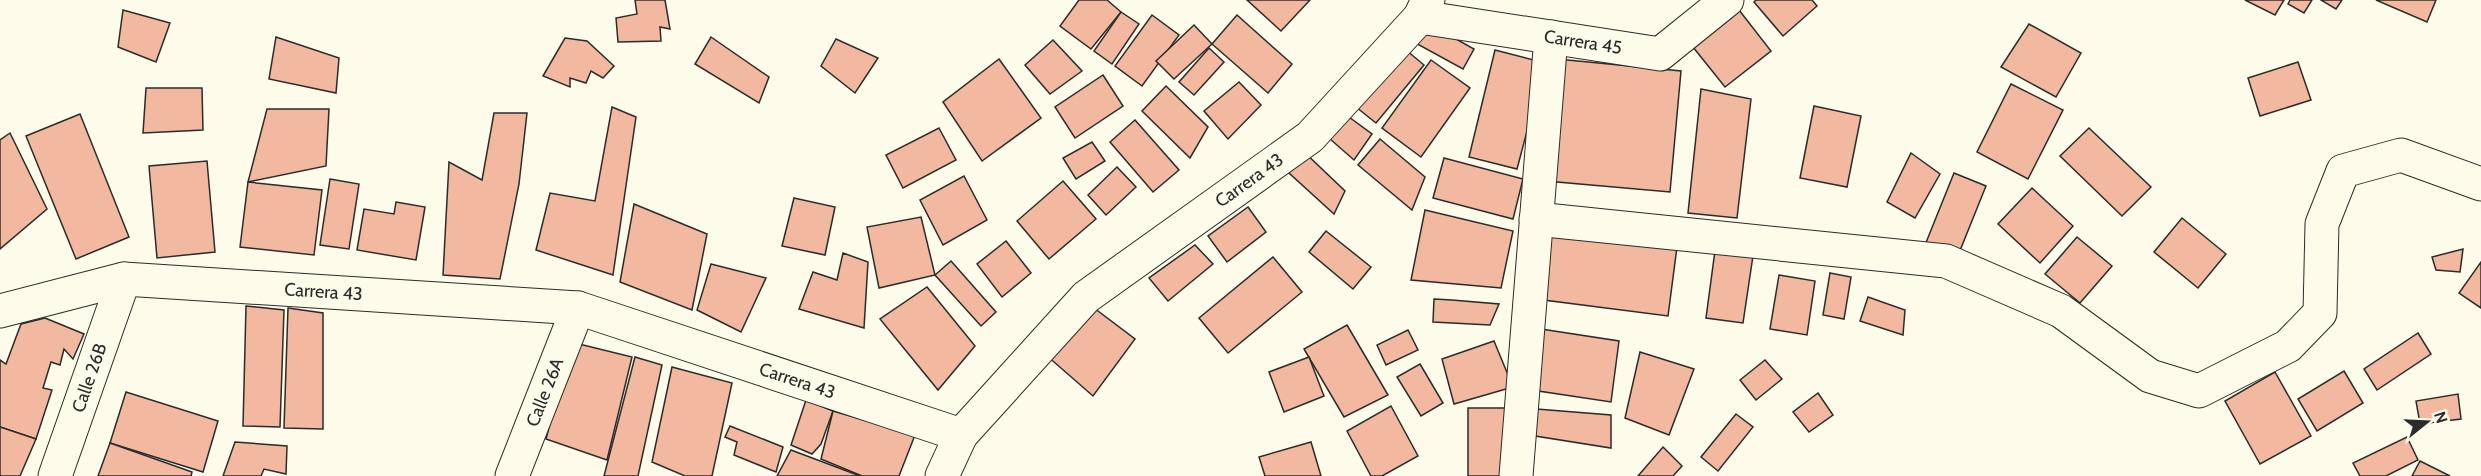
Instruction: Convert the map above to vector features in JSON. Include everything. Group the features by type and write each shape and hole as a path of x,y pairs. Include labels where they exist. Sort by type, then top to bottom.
{"street":[{"name":"Carrera 45","path":"1424,8 1551,37 1660,54 1727,0"},
{"name":"Carrera 43","path":"0,311 124,279 578,308 961,435 1086,297 1310,137 1424,8"},
{"path":"1516,476 1551,37"},
{"path":"1536,219 1946,261 2061,311 2150,376 2199,392 2288,346 2320,313 2322,224 2343,171 2401,155 2481,184"},
{"name":"Calle 26B","path":"55,476 124,279"},
{"name":"Calle 26A","path":"512,476 578,308"},
{"path":"942,476 961,435"}],"building":[{"path":"635,0 665,0 670,29 660,27 661,41 618,42 616,18 637,14"},
{"path":"1079,0 1107,0 1121,12 1091,49 1060,26"},
{"path":"1247,0 1310,0 1281,31"},
{"path":"1756,0 1812,0 1817,6 1783,36 1754,2"},
{"path":"2245,0 2284,0 2275,15"},
{"path":"2290,0 2312,0 2304,13 2288,4"},
{"path":"2321,0 2342,0 2336,9"},
{"path":"2376,0 2436,0 2427,22"},
{"path":"123,10 170,23 156,62 118,47"},
{"path":"1739,10 1771,51 1725,87 1693,47"},
{"path":"1121,12 1139,24 1112,64 1094,51"},
{"path":"1152,15 1179,35 1142,86 1115,66"},
{"path":"1237,15 1292,64 1268,93 1212,44"},
{"path":"1422,20 1474,49 1463,69 1410,40"},
{"path":"2029,24 2081,53 2056,97 2001,67"},
{"path":"1194,25 1212,44 1174,79 1156,61"},
{"path":"276,37 339,58 336,93 269,79"},
{"path":"711,37 769,77 759,103 695,64"},
{"path":"565,38 587,41 614,66 603,78 591,71 586,83 570,78 570,87 543,76"},
{"path":"836,39 878,58 855,93 821,66"},
{"path":"1053,40 1082,71 1050,94 1025,65"},
{"path":"1400,45 1424,65 1376,123 1351,103"},
{"path":"1209,48 1224,62 1194,95 1179,82"},
{"path":"1495,50 1545,63 1517,169 1469,157"},
{"path":"999,59 1041,118 982,161 943,102"},
{"path":"1557,59 1681,71 1670,192 1546,181"},
{"path":"1431,60 1470,88 1421,157 1382,128"},
{"path":"2298,62 2311,100 2260,116 2248,78"},
{"path":"1103,75 1123,106 1075,138 1055,107"},
{"path":"1239,82 1261,105 1228,139 1204,111"},
{"path":"2011,84 2063,110 2028,179 1977,152"},
{"path":"1166,86 1208,127 1190,158 1142,111"},
{"path":"146,88 202,88 203,130 143,133"},
{"path":"1701,89 1751,99 1737,218 1688,213"},
{"path":"1814,106 1861,116 1847,187 1800,178"},
{"path":"612,107 636,117 613,275 536,250 550,193 595,201"},
{"path":"267,109 329,109 326,166 248,182"},
{"path":"1338,109 1372,134 1354,160 1322,132"},
{"path":"494,113 527,113 519,184 500,279 443,275 449,162 482,180"},
{"path":"80,114 129,237 76,259 26,136"},
{"path":"1135,120 1179,170 1153,192 1110,142"},
{"path":"939,128 956,160 903,188 886,155"},
{"path":"2089,128 2151,187 2122,216 2060,156"},
{"path":"10,133 47,209 0,249 0,140"},
{"path":"1380,139 1425,177 1412,210 1358,165"},
{"path":"1092,142 1105,161 1076,179 1063,158"},
{"path":"1300,148 1345,191 1334,214 1278,163"},
{"path":"1911,153 1940,174 1915,218 1887,202"},
{"path":"1444,158 1523,179 1513,219 1433,198"},
{"path":"207,161 215,252 157,258 149,166"},
{"path":"1117,167 1136,187 1106,215 1088,195"},
{"path":"1954,173 1986,186 1957,258 1925,245"},
{"path":"964,176 987,220 943,245 920,200"},
{"path":"330,179 359,184 349,249 320,245"},
{"path":"1063,181 1096,219 1049,259 1017,221"},
{"path":"248,182 322,190 314,255 240,247"},
{"path":"2032,188 2073,226 2040,263 1998,224"},
{"path":"794,198 835,207 825,255 782,246"},
{"path":"396,202 425,207 416,260 357,250 364,209 394,214"},
{"path":"634,204 707,234 692,310 620,282"},
{"path":"1248,207 1266,232 1227,262 1208,236"},
{"path":"1425,210 1513,231 1501,288 1411,280"},
{"path":"921,217 935,275 879,288 867,227"},
{"path":"2182,218 2226,254 2198,288 2154,252"},
{"path":"1545,230 1677,247 1668,316 1536,299"},
{"path":"1326,231 1371,267 1353,289 1309,252"},
{"path":"2077,237 2112,266 2080,303 2045,274"},
{"path":"1006,241 1031,273 1002,297 977,264"},
{"path":"1716,243 1754,249 1743,323 1706,318"},
{"path":"1195,245 1213,264 1168,301 1149,278"},
{"path":"2463,249 2460,272 2436,270 2432,257"},
{"path":"843,253 868,262 864,328 799,309 813,272 837,280"},
{"path":"1273,257 1302,292 1228,353 1199,318"},
{"path":"951,261 996,312 981,326 935,275"},
{"path":"2481,262 2481,308 2459,293"},
{"path":"711,264 766,278 741,332 697,310"},
{"path":"1830,273 1851,277 1844,319 1823,315"},
{"path":"1779,275 1815,281 1807,335 1770,329"},
{"path":"927,287 975,346 938,390 880,319"},
{"path":"1868,297 1905,310 1903,335 1860,321"},
{"path":"1434,299 1499,304 1490,325 1433,322"},
{"path":"1090,305 1135,339 1093,396 1046,355"},
{"path":"246,306 284,310 280,427 243,426"},
{"path":"288,308 323,313 323,429 284,428"},
{"path":"45,318 84,334 73,359 64,349 60,365 51,362 43,388 52,390 36,439 0,427 0,360 6,364 21,324"},
{"path":"1347,325 1388,395 1344,417 1304,349"},
{"path":"1541,329 1619,341 1611,402 1532,390"},
{"path":"1408,330 1418,350 1386,365 1377,345"},
{"path":"2418,333 2431,354 2377,390 2364,369"},
{"path":"1494,341 1513,387 1454,404 1442,359"},
{"path":"571,342 632,357 607,460 546,439"},
{"path":"1640,352 1694,369 1669,435 1625,418"},
{"path":"635,357 662,365 638,476 604,476"},
{"path":"1309,357 1324,396 1284,412 1269,372"},
{"path":"1765,360 1782,379 1756,400 1740,380"},
{"path":"1420,364 1443,403 1421,416 1397,377"},
{"path":"672,367 732,383 712,476 685,476 652,462"},
{"path":"2344,371 2363,403 2317,431 2298,399"},
{"path":"2275,372 2311,436 2260,464 2225,401"},
{"path":"126,392 218,421 203,472 110,443"},
{"path":"1818,393 1833,415 1809,432 1793,412"},
{"path":"2458,394 2461,419 2420,424 2416,401"},
{"path":"806,400 833,411 821,444 812,454 791,445"},
{"path":"1391,406 1418,456 1382,476 1371,476 1347,431"},
{"path":"1468,408 1508,408 1509,476 1468,476"},
{"path":"1524,408 1611,415 1611,448 1529,435"},
{"path":"833,411 915,435 899,476 862,476 821,459"},
{"path":"1736,414 1753,427 1718,471 1701,457"},
{"path":"730,426 783,447 776,472 734,455 737,442 725,437"},
{"path":"0,427 36,439 20,476 0,476"},
{"path":"2407,437 2418,460 2386,476 2360,476 2353,463"},
{"path":"235,442 287,446 286,474 264,469 261,476 223,476"},
{"path":"1311,442 1321,476 1265,476 1259,457"},
{"path":"110,443 192,472 191,476 98,476"},
{"path":"1663,447 1682,466 1673,476 1638,476"},
{"path":"791,450 860,476 777,476"},
{"path":"2420,461 2450,476 2412,476"}]}
